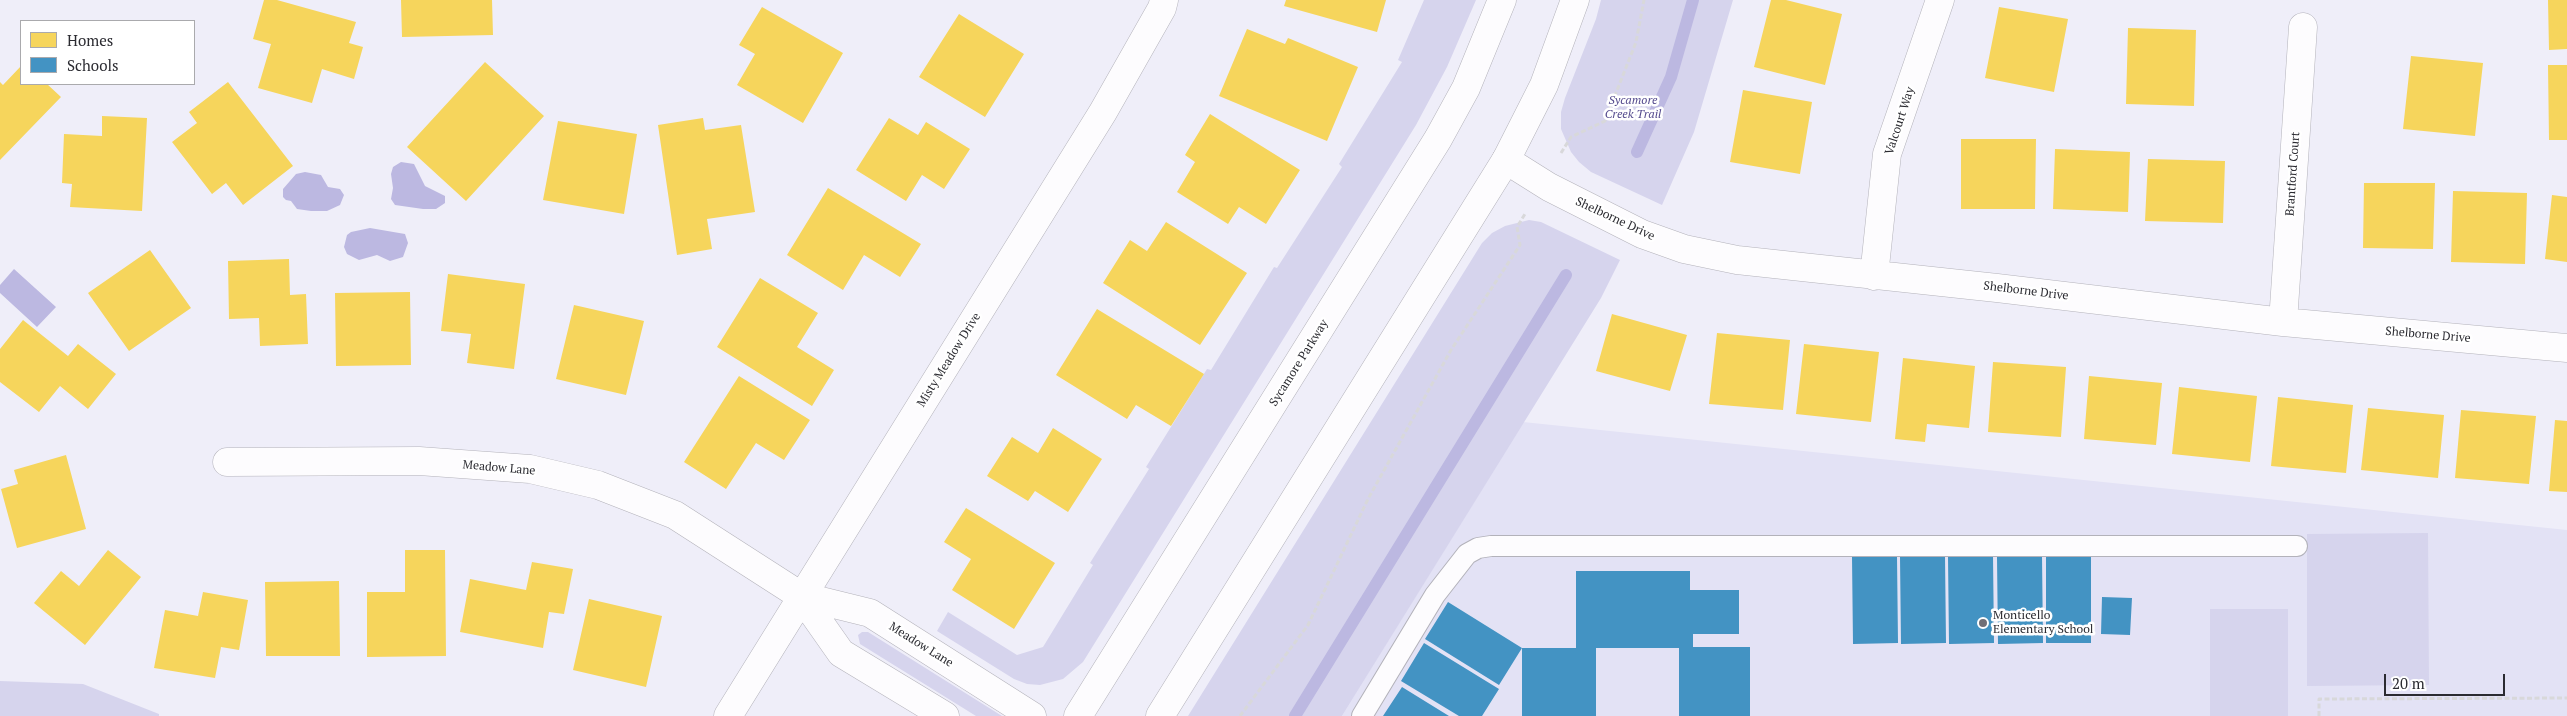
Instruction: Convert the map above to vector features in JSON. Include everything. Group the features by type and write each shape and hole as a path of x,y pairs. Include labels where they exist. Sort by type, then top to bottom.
{"street":[{"name":"Misty Meadow Drive","path":"728,716 1103,112 1162,8 1164,0"},
{"name":"Sycamore Parkway","path":"1078,716 1438,139 1466,88 1502,0"},
{"path":"1160,716 1506,160 1544,85 1575,0"},
{"name":"Valcourt Way","path":"1874,276 1887,154 1940,0"},
{"name":"Brantford Court","path":"2282,322 2303,27"},
{"name":"Shelborne Drive","path":"1506,160 1543,183 1642,234 1684,249 1737,260 1997,288 2282,322 2567,348"},
{"name":"Meadow Lane","path":"227,462 419,461 530,469 598,485 675,515 801,596 870,613 1032,716"},
{"name":"Meadow Lane","path":"801,596 841,653 945,716"}],"lane":[{"path":"1362,716 1435,595 1467,554 1478,548 1491,546 2297,546"}],"path":[{"path":"1240,716 1308,625 1368,499 1451,350 1520,245 1517,227 1571,137 1605,121 1636,42 1644,0"},
{"path":"2319,716 2319,699 2567,698"}],"shaded area":[{"path":"401,162 414,164 425,186 445,196 445,203 436,209 395,205 391,199 393,188 391,174 393,167"},
{"path":"305,172 321,175 328,187 340,189 344,195 340,205 327,211 311,211 297,209 291,201 286,200 283,197 283,189 296,174"},
{"path":"370,228 405,234 408,243 403,257 390,261 377,255 359,260 347,254 344,247 347,235 351,232"},
{"path":"14,269 56,307 37,327 0,293 0,285"},
{"name":"Monticello Elementary School","path":"1523,422 2567,530 2567,716 1342,716"}],"green space":[{"path":"1424,0 1476,0 1447,67 1416,125 1083,662 1063,679 1040,685 1027,684 1014,679 937,631 948,612 1017,655 1043,647 1093,565 1090,563 1149,469 1146,467 1207,369 1211,370 1274,267 1277,268 1342,167 1339,164 1402,62 1398,60"},
{"name":"Sycamore Creek Trail","path":"1601,0 1733,0 1694,132 1662,205 1591,172 1571,152 1561,129 1561,112 1565,98 1596,19"},
{"path":"1529,220 1541,222 1620,260 1601,298 1342,716 1188,716 1482,243 1492,233 1505,226"},
{"path":"2428,533 2429,685 2307,686 2307,534"},
{"path":"2210,609 2288,609 2288,716 2210,716"},
{"path":"862,632 868,632 1002,716 976,716 860,644 858,635"},
{"path":"0,681 83,684 159,714 159,716 0,716"}],"building: Homes":[{"path":"264,0 277,0 356,22 349,43 363,47 354,79 322,69 312,103 258,88 271,44 253,39"},
{"path":"401,0 492,0 493,35 402,37"},
{"path":"1286,0 1386,0 1377,32 1284,6"},
{"path":"1771,0 1786,0 1842,14 1825,85 1754,67"},
{"path":"2548,0 2567,0 2567,49 2549,50"},
{"path":"762,7 843,53 803,123 737,85 755,54 739,45"},
{"path":"1999,7 2068,19 2054,92 1985,78"},
{"path":"959,14 1024,54 985,117 919,77"},
{"path":"2128,28 2196,30 2194,106 2126,104"},
{"path":"1247,29 1285,44 1288,38 1358,67 1327,141 1219,96"},
{"path":"2411,56 2483,63 2475,136 2403,129"},
{"path":"485,62 544,116 466,201 407,147"},
{"path":"2548,65 2567,65 2567,140 2549,140"},
{"path":"20,67 20,85 48,85 61,97 0,160 0,82 3,85"},
{"path":"228,82 293,166 243,205 226,183 212,194 172,142 197,123 189,112"},
{"path":"1743,90 1812,102 1800,174 1730,162"},
{"path":"1210,114 1300,170 1266,224 1239,207 1228,224 1177,192 1195,162 1185,155"},
{"path":"102,116 147,118 142,211 70,207 72,184 62,183 64,134 102,136"},
{"path":"703,118 705,130 741,125 755,212 707,219 712,249 677,255 658,125"},
{"path":"889,118 918,135 926,122 970,149 944,189 922,175 906,201 856,170"},
{"path":"558,121 637,134 624,214 543,200"},
{"path":"1961,139 2036,139 2035,209 1961,209"},
{"path":"2055,149 2130,152 2128,212 2053,209"},
{"path":"2148,159 2225,161 2223,223 2145,221"},
{"path":"2364,183 2435,183 2433,249 2363,248"},
{"path":"828,188 921,244 900,277 864,255 843,290 787,255"},
{"path":"2453,191 2527,193 2525,264 2451,262"},
{"path":"2552,195 2567,197 2567,262 2545,259"},
{"path":"1166,222 1247,273 1200,345 1103,283 1130,240 1147,251"},
{"path":"150,250 191,308 129,351 88,293"},
{"path":"289,259 290,295 306,294 308,344 260,346 259,318 229,319 228,261"},
{"path":"448,274 525,284 514,369 467,363 471,334 441,331"},
{"path":"760,278 818,313 797,347 834,370 812,406 717,347"},
{"path":"410,292 411,365 336,366 335,293"},
{"path":"574,305 644,321 626,395 556,379"},
{"path":"1097,309 1204,374 1171,426 1136,405 1127,419 1056,375"},
{"path":"1612,314 1687,335 1670,391 1596,371"},
{"path":"23,320 68,356 78,344 116,374 88,409 60,386 39,412 0,382 0,349"},
{"path":"1717,333 1790,340 1783,410 1709,404"},
{"path":"1804,344 1879,352 1871,422 1796,414"},
{"path":"1903,358 1975,366 1969,428 1927,424 1925,442 1895,439"},
{"path":"1993,362 2066,367 2061,437 1988,432"},
{"path":"739,376 810,420 784,460 756,443 726,489 684,462"},
{"path":"2089,376 2162,383 2156,445 2084,439"},
{"path":"2179,387 2257,396 2250,462 2172,454"},
{"path":"2278,397 2353,405 2346,473 2271,466"},
{"path":"2368,408 2444,415 2438,478 2361,470"},
{"path":"2461,410 2536,416 2529,484 2455,478"},
{"path":"2555,420 2567,421 2567,492 2549,491"},
{"path":"1053,428 1102,459 1068,512 1035,491 1028,501 987,476 1012,437 1038,453"},
{"path":"66,455 86,529 17,548 1,489 18,484 14,470"},
{"path":"966,508 1055,563 1014,629 952,590 971,559 944,542"},
{"path":"108,550 141,577 85,645 34,603 61,571 79,586"},
{"path":"405,550 445,550 446,656 367,657 367,592 405,592"},
{"path":"532,562 573,569 564,614 549,612 543,648 460,632 470,579 526,590"},
{"path":"339,581 340,656 266,656 265,582"},
{"path":"203,592 248,600 239,650 221,647 215,678 154,668 165,610 198,616"},
{"path":"589,599 662,616 646,687 573,670"}],"building: Schools":[{"path":"1945,556 1946,643 1901,644 1900,557"},
{"path":"1993,556 1994,643 1949,644 1948,557"},
{"path":"2042,556 2043,643 1998,644 1997,557"},
{"path":"2046,556 2091,556 2091,643 2046,643"},
{"path":"1852,557 1897,557 1898,643 1853,644"},
{"path":"1576,571 1690,571 1690,590 1739,590 1739,634 1693,634 1693,647 1750,647 1750,716 1679,716 1679,648 1596,648 1596,716 1522,716 1522,648 1576,648"},
{"path":"2102,597 2132,598 2130,635 2101,634"},
{"path":"1448,602 1522,648 1499,685 1425,639"},
{"path":"1424,643 1499,689 1482,716 1459,716 1401,681"},
{"path":"1402,687 1449,716 1383,716"}],"waterway":[{"path":"1637,152 1671,77 1693,0"},
{"path":"1295,716 1566,275"}],"place":[{"name":"Monticello Elementary School","path":"1983,623"}]}
